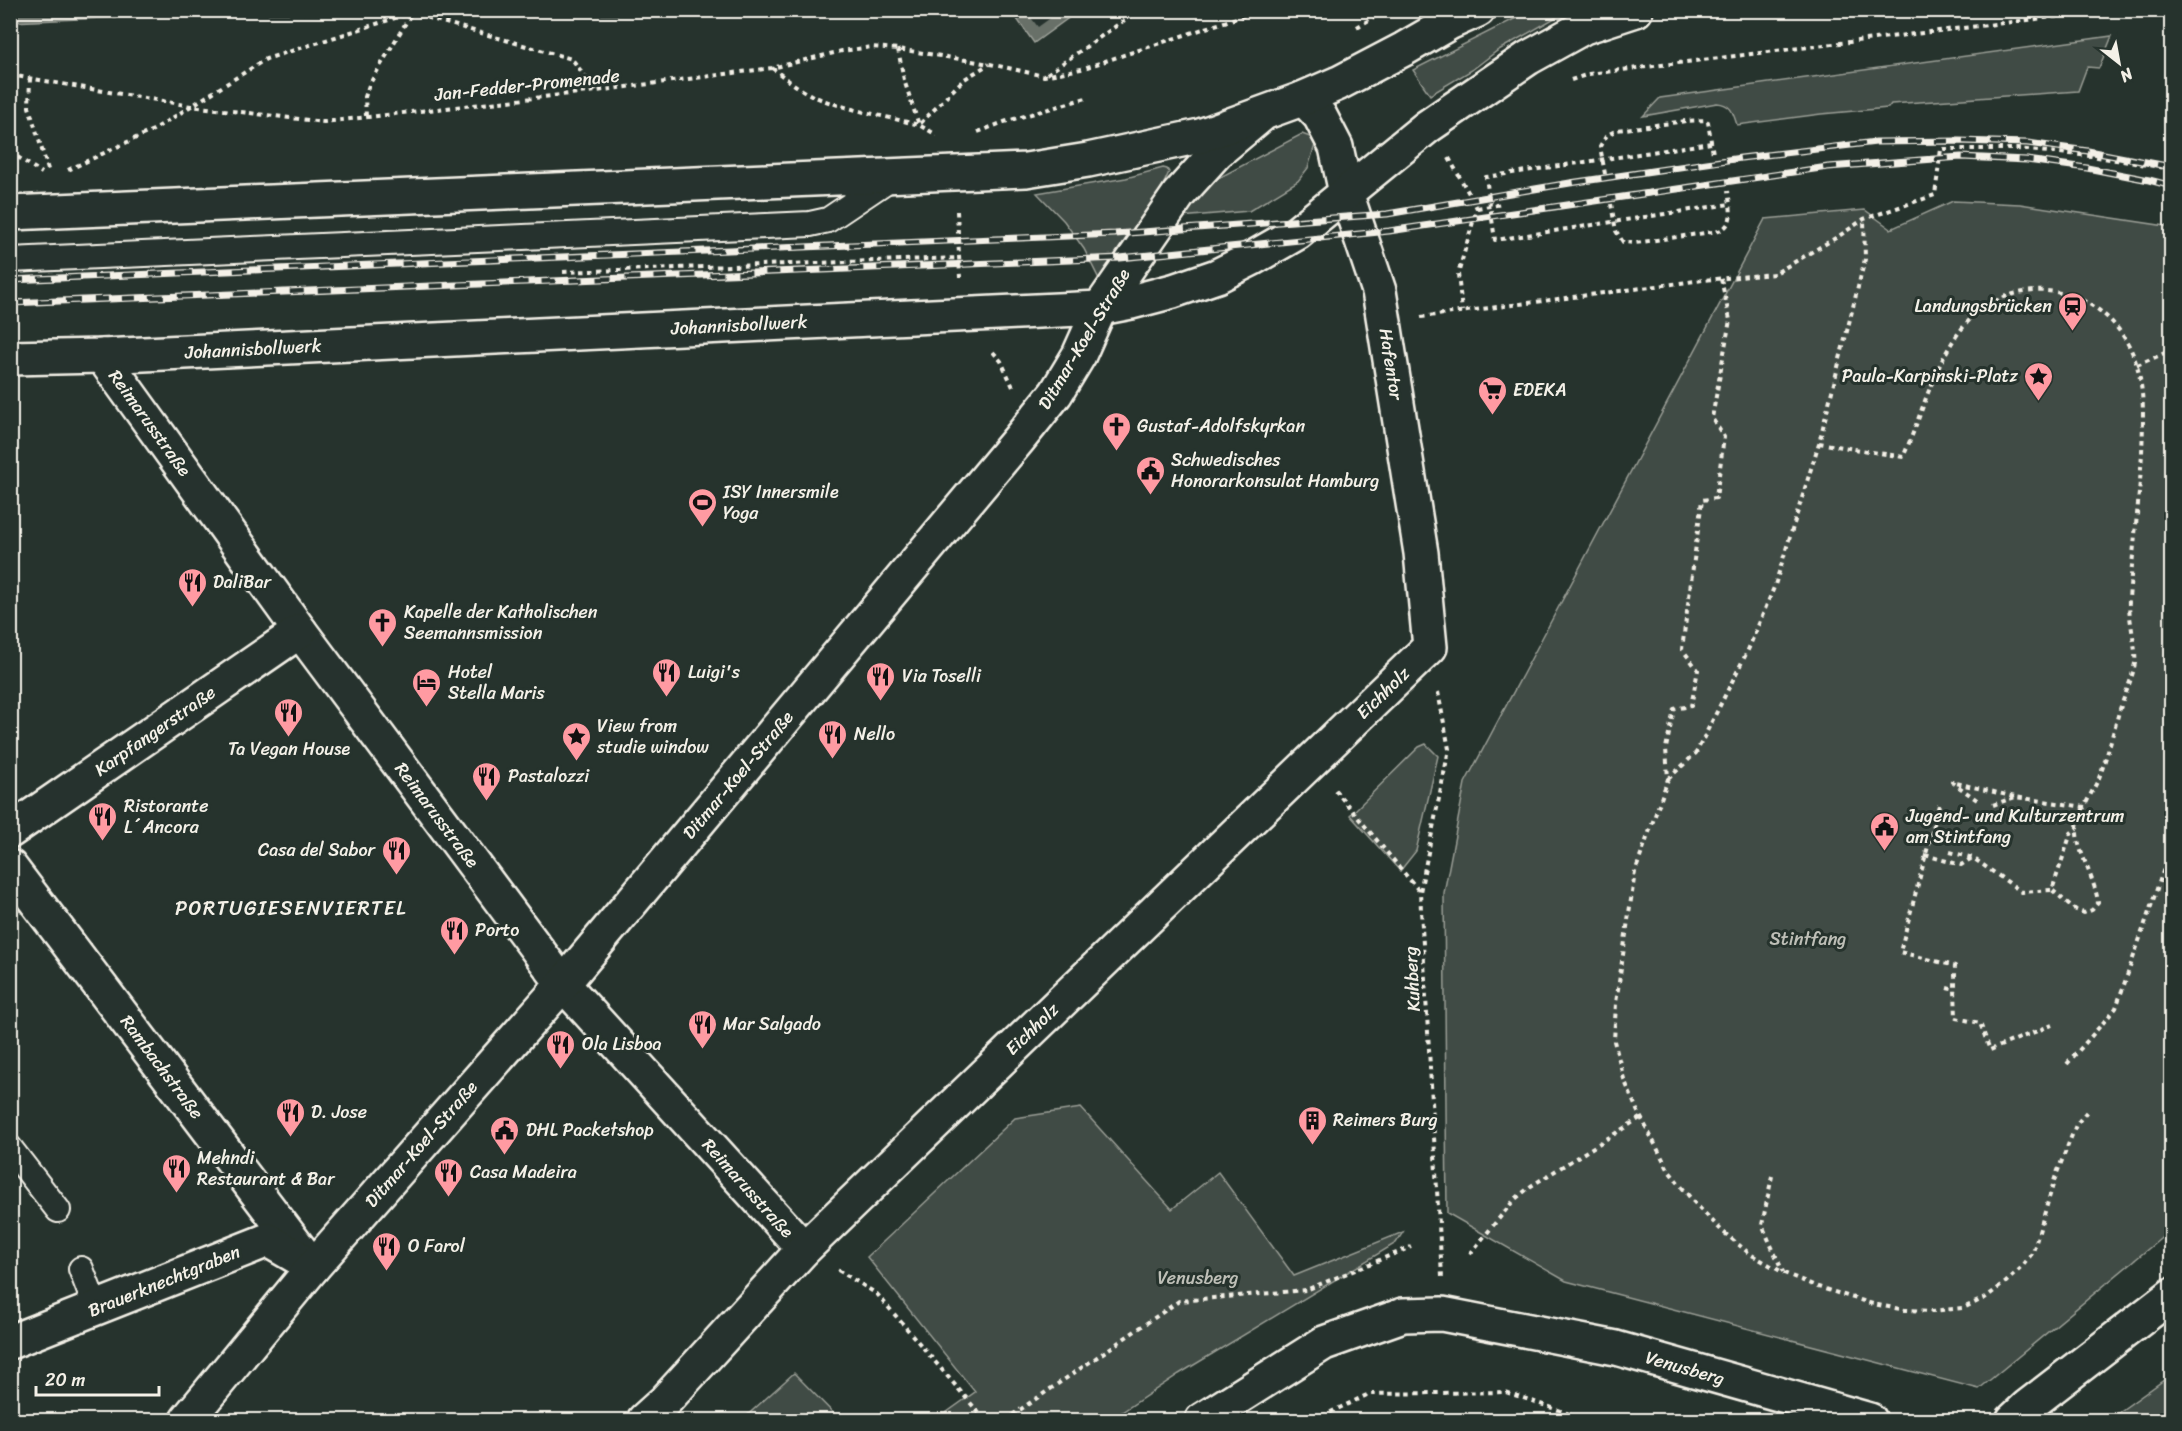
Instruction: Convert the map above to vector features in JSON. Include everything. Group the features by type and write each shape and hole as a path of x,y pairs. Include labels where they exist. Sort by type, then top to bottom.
{"street":[{"path":"10,213 895,175 976,174 1026,170 1088,160 1200,136 1339,83 1449,23 1478,10"},
{"name":"Johannisbollwerk","path":"10,358 102,356 1100,308 1131,302 1217,276 1297,233 1428,127 1528,58 1584,27 1636,10"},
{"name":"Hafentor","path":"1302,99 1313,108 1332,138 1339,156 1346,193 1379,291 1421,553 1430,647"},
{"name":"Ditmar-Koel-Straße","path":"187,1420 313,1267 563,984 1019,439 1056,393 1078,355 1100,308 1179,194 1217,152 1263,112"},
{"name":"Reimarusstraße","path":"102,356 300,631 563,984 804,1249"},
{"name":"Karpfangerstraße","path":"10,831 300,631"},
{"name":"Eichholz","path":"644,1420 665,1401 804,1249 1430,647"},
{"name":"Rambachstraße","path":"10,867 313,1267"},
{"name":"Brauerknechtgraben","path":"10,1342 268,1240 313,1267"},
{"path":"2013,1420 2172,1295"},
{"name":"Venusberg","path":"1202,1420 1324,1343 1403,1315 1442,1314 1616,1348 1870,1420"}],"lane":[{"path":"10,260 810,224 828,219 895,175"},
{"path":"10,1148 58,1210"},
{"path":"81,1269 96,1308"}],"path":[{"path":"1044,76 1139,10"},
{"path":"1044,76 1081,69 1262,10"},
{"path":"1349,32 1386,10"},
{"path":"1568,82 1589,74 2109,10"},
{"path":"366,116 365,97 369,85 411,14"},
{"path":"61,174 153,130 266,59 411,14 572,59 596,91"},
{"name":"Jan-Fedder-Promenade","path":"10,75 191,106 324,122 772,68 842,51 872,47 990,64 1044,76"},
{"path":"898,49 904,81 919,125"},
{"path":"919,125 963,80 990,64"},
{"path":"772,68 812,95 919,125"},
{"path":"10,152 51,178 29,107 30,78"},
{"path":"990,126 1086,98"},
{"path":"1605,174 1600,146 1607,135 1617,130 1702,119 1708,122 1713,154"},
{"path":"1428,127 1447,154 1477,208 1458,274 1462,311"},
{"path":"1711,143 1486,177 1492,206 1495,240 1730,204"},
{"path":"1384,321 1774,274 1864,219 1935,195 1941,149 2017,148 2091,156 2172,169"},
{"path":"1611,204 1616,231 1623,242 1635,243 1727,228 1731,222 1728,190"},
{"path":"1477,208 1503,204"},
{"path":"1668,779 1696,753 1748,650 1775,585 1819,443 1865,259 1864,219"},
{"path":"1721,279 1730,320 1712,418 1724,437 1724,451 1716,498 1702,500 1682,649 1698,670 1691,706 1674,709 1666,748 1668,779 1635,872 1616,1003 1614,1041 1624,1079 1640,1118 1669,1171 1692,1200 1721,1230 1750,1254 1784,1273 1818,1287 1873,1304 1905,1310 1932,1311 1963,1308 1985,1298 2022,1267 2032,1252 2055,1178 2076,1125 2088,1110"},
{"path":"1819,443 1903,457 1936,372 1951,341 1975,315 1989,305 2018,293 2034,291 2064,294 2093,306 2117,326 2126,340 2137,365 2143,422 2139,501 2129,603 2135,661 2100,776 2077,828 2071,833 2052,890"},
{"path":"961,314 1001,361 1013,389 1019,439"},
{"path":"2137,365 2167,352 2172,343"},
{"name":"Kuhberg","path":"1430,647 1449,749 1420,892 1441,1245 1442,1314"},
{"path":"1311,762 1420,892"},
{"path":"1977,800 1952,782 2015,796 2085,807"},
{"path":"1993,805 2015,796"},
{"path":"1939,806 1900,952 1955,966 1956,1018 1980,1023 1990,1050 2052,1025"},
{"path":"1950,852 1973,858 2022,892 2052,890 2076,910 2084,913 2098,903 2097,892 2081,848 2077,828"},
{"path":"2067,1064 2116,1008 2172,845"},
{"path":"1925,855 1960,865 1973,858"},
{"path":"1947,988 1955,990"},
{"path":"1470,1254 1514,1200 1531,1186 1640,1118"},
{"path":"1772,1176 1762,1225 1784,1273"},
{"path":"1005,1420 1179,1301 1306,1290 1412,1247"},
{"path":"804,1249 877,1294 985,1420"},
{"path":"1314,1420 1369,1394 1506,1392 1587,1420"}],"green space":[{"path":"1530,11 1567,11 1497,51 1472,70 1430,95 1413,70"},
{"path":"2112,36 2099,68 2087,67 2078,91 1891,104 1888,108 1737,125 1731,109 1717,103 1643,116 1660,98"},
{"path":"1302,134 1310,137 1315,145 1308,168 1298,181 1249,211 1180,217 1211,182"},
{"path":"1163,168 1169,172 1165,181 1107,284 1101,283 1084,249 1064,221 1037,193 1126,178"},
{"name":"Stintfang","path":"1953,201 2020,204 2172,227 2171,1230 1979,1389 1566,1281 1447,1213 1444,893 1465,783 1765,219 1865,210 1891,229"},
{"path":"1426,744 1438,756 1416,851 1400,871 1350,815 1419,747"},
{"path":"1081,1108 1172,1209 1218,1172 1294,1276 1403,1232 1396,1243 1179,1374 1110,1420 936,1420 975,1392 867,1257 1015,1118"},
{"path":"794,1373 840,1420 742,1420"},
{"path":"2171,1375 2171,1420 2108,1420"}],"shaded area":[{"path":"10,11 1078,11 1034,43 1015,16 218,13 11,22"}],"pier":[{"path":"1026,11 1060,11 1038,27"}],"railway":[{"path":"10,280 1115,234 1387,214 1570,183 1741,158 1876,142 2027,143 2088,151 2172,167"},
{"path":"10,303 1120,258 1389,231 1828,167 1961,157 2027,160 2087,168 2172,186"}],"place":[{"name":"Landungsbrücken","path":"2073,332"},
{"name":"Paula-Karpinski-Platz","path":"2039,402"},
{"name":"EDEKA","path":"1492,416"},
{"name":"Gustaf-Adolfskyrkan","path":"1116,452"},
{"name":"Schwedisches Honorarkonsulat Hamburg","path":"1150,496"},
{"name":"ISY Innersmile Yoga","path":"702,528"},
{"name":"DaliBar","path":"192,608"},
{"name":"Kapelle der Katholischen Seemannsmission","path":"383,648"},
{"name":"Luigi's","path":"667,698"},
{"name":"Via Toselli","path":"881,702"},
{"name":"Hotel Stella Maris","path":"427,708"},
{"name":"Ta Vegan House","path":"289,738"},
{"name":"Nello","path":"833,760"},
{"name":"View from studie window","path":"576,762"},
{"name":"Pastalozzi","path":"487,802"},
{"name":"Ristorante L´Ancora","path":"103,842"},
{"name":"Jugend- und Kulturzentrum am Stintfang","path":"1885,852"},
{"name":"Casa del Sabor","path":"396,876"},
{"name":"Porto","path":"454,956"},
{"name":"Mar Salgado","path":"702,1050"},
{"name":"Ola Lisboa","path":"561,1070"},
{"name":"D. Jose","path":"290,1138"},
{"name":"Reimers Burg","path":"1312,1146"},
{"name":"DHL Packetshop","path":"505,1156"},
{"name":"Mehndi Restaurant & Bar","path":"176,1194"},
{"name":"Casa Madeira","path":"449,1198"},
{"name":"O Farol","path":"387,1272"}],"district":[{"name":"PORTUGIESENVIERTEL","path":"291,908"}]}
